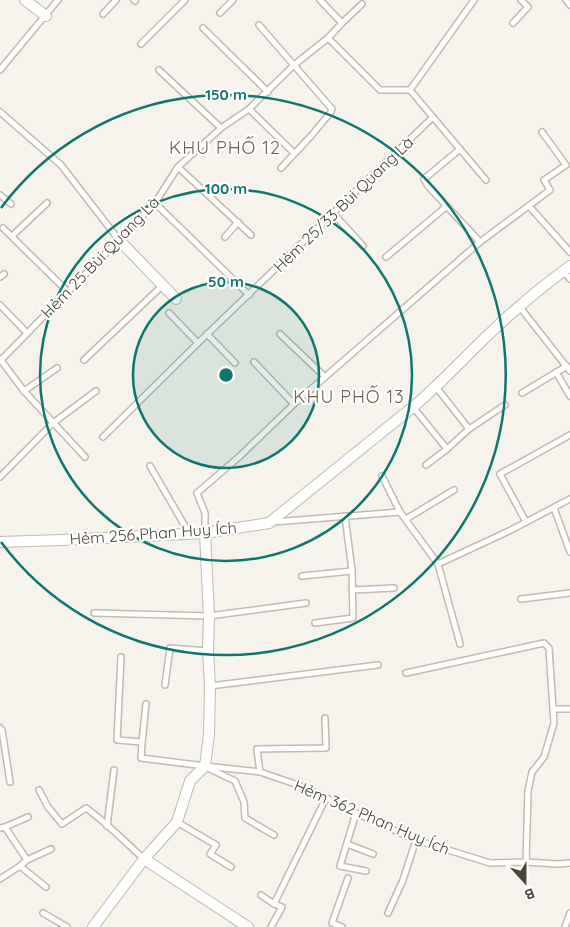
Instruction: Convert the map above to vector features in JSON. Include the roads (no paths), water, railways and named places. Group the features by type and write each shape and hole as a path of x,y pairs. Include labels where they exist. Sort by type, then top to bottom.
{"street":[{"path":"25,0 46,16"},
{"path":"119,240 176,299"},
{"name":"Hẻm 256 Phan Huy Ích","path":"0,542 205,533 269,523 414,407 519,306 568,272"},
{"path":"93,927 144,859 177,822 190,781 205,766 209,734 210,686 205,533"},
{"path":"144,859 248,927"}],"lane":[{"path":"0,70 58,0"},
{"path":"103,14 116,0"},
{"path":"141,44 185,0"},
{"path":"220,13 233,0"},
{"path":"320,0 342,23"},
{"path":"410,90 474,0"},
{"path":"513,23 528,7 521,0"},
{"name":"Hẻm 25 Bùi Quang Là","path":"1,360 155,203 178,167 221,128 250,109 294,65 328,38 362,4"},
{"path":"259,25 332,109 311,136 281,168"},
{"path":"203,28 268,92"},
{"path":"328,38 380,90 410,90 486,180"},
{"path":"159,70 221,128"},
{"path":"250,109 294,153"},
{"path":"0,112 61,165 119,240"},
{"name":"Hẻm 25/33 Bùi Quang Là","path":"103,438 207,334 433,117"},
{"path":"205,533 205,513 197,493 240,456 294,404 480,242 550,190 544,180 566,165 542,132"},
{"path":"460,149 424,179 428,186 480,242"},
{"path":"178,167 251,235"},
{"path":"0,195 11,204"},
{"path":"12,236 46,203"},
{"path":"155,203 249,295"},
{"path":"386,257 446,206"},
{"path":"529,206 570,252"},
{"path":"332,214 362,246"},
{"path":"225,237 238,222"},
{"path":"3,228 67,291"},
{"path":"84,360 163,284"},
{"path":"0,306 27,333"},
{"path":"519,306 568,368 556,372 522,393"},
{"path":"169,313 198,343"},
{"path":"207,334 235,364"},
{"path":"280,334 325,377"},
{"path":"1,360 24,391 85,457"},
{"path":"254,362 294,404"},
{"path":"24,391 57,368"},
{"path":"556,372 570,396"},
{"path":"436,387 469,429"},
{"path":"0,477 54,423 96,390"},
{"path":"426,465 469,429 505,405"},
{"path":"414,407 447,449"},
{"path":"526,522 500,474 570,435"},
{"path":"150,466 190,534"},
{"path":"382,476 400,512 438,564 460,644"},
{"path":"406,519 454,490"},
{"path":"438,564 570,499"},
{"path":"554,508 570,552"},
{"path":"269,523 400,512"},
{"path":"315,623 353,618 352,572 345,516"},
{"path":"302,576 352,572"},
{"path":"352,590 394,588"},
{"path":"521,599 570,593"},
{"path":"94,613 209,616 306,603"},
{"path":"406,673 544,643 550,648 554,723 544,757 532,772 528,791 526,862"},
{"path":"165,684 170,648 208,651"},
{"path":"121,657 118,740 142,742 146,704"},
{"path":"210,686 378,665"},
{"path":"553,709 570,708"},
{"path":"260,772 257,749 326,748 326,718"},
{"path":"0,728 2,730 10,782"},
{"name":"Hẻm 362 Phan Huy Ích","path":"142,742 141,758 260,772 307,788 416,840 490,863 570,864"},
{"path":"205,766 235,781 244,802 245,818 274,835"},
{"path":"108,826 114,770"},
{"path":"39,790 48,807 62,824 86,808 102,819 144,859"},
{"path":"274,904 326,798"},
{"path":"356,813 340,866 366,871"},
{"path":"27,860 3,828 28,817"},
{"path":"177,822 216,845 210,854 230,866"},
{"path":"388,913 403,880 416,840"},
{"path":"347,844 373,854"},
{"path":"0,879 27,860 51,849"},
{"path":"20,866 46,887"},
{"path":"342,927 332,922 348,878"},
{"path":"261,895 282,907 271,927"},
{"path":"43,913 67,927"},
{"path":"565,927 570,913"}],"district":[{"name":"KHU PHỐ 12","path":"225,148"},
{"name":"KHU PHỐ 13","path":"349,397"}]}
